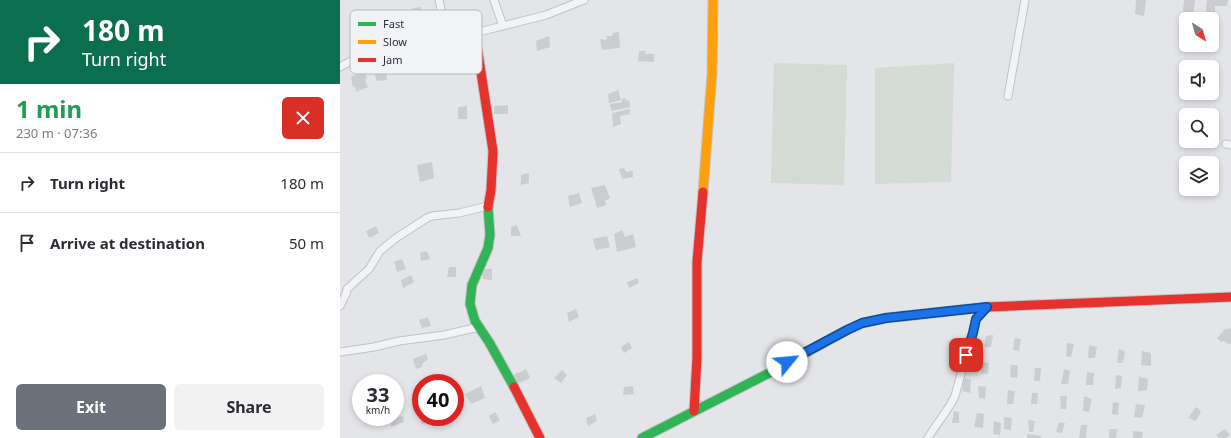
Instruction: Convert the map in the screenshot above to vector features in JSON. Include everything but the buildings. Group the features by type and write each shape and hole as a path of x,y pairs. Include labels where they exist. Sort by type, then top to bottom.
{"street":[{"path":"439,0 441,10"},
{"path":"494,0 503,26"},
{"path":"482,31 546,15 584,0"},
{"path":"694,411 697,358 697,262 712,74 713,0"},
{"path":"1008,96 1025,0"},
{"path":"340,67 350,61"},
{"path":"482,74 494,152 488,206 490,235 488,248 472,285 470,304 475,321 490,342 540,438"},
{"path":"340,306 346,294 346,289 369,269 380,251 396,238 432,216 459,213 488,206"},
{"path":"642,438 753,382 862,323 886,318 987,307 1231,297"},
{"path":"928,438 955,396 976,319 987,307"},
{"path":"340,352 374,347 399,341 444,335 479,327"}],"shaded area":[{"path":"774,63 847,65 844,185 771,183"},
{"path":"954,63 951,182 875,184 875,68"}],"traffic: fast":[{"path":"488,207 490,235 488,248 472,285 470,304 475,321 489,342 514,387"},
{"path":"642,438 771,372 847,330 863,323 886,318 914,315"}],"traffic: slow":[{"path":"703,192 712,74 713,0"}],"traffic: jam":[{"path":"481,74 493,151 491,190 488,207"},
{"path":"694,411 697,358 697,262 703,192"},
{"path":"914,315 987,307 1231,297"},
{"path":"514,387 540,438"}],"route":[{"path":"787,362 862,323 886,318 987,307 976,319 966,355"}]}
